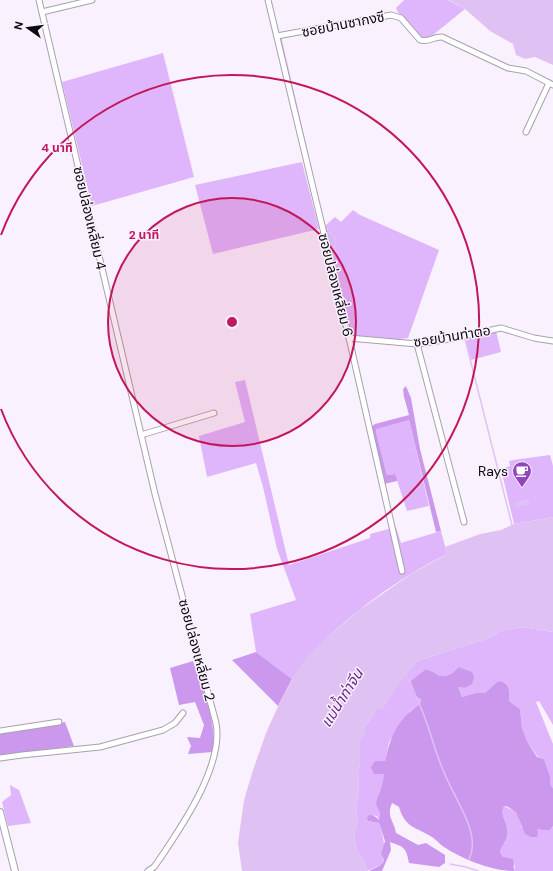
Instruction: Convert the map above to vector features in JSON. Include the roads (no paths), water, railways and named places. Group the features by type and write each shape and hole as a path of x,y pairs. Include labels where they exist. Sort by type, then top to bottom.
{"street":[{"name":"ซอยปล่องเหลี่ยม 4","path":"39,0 136,413"},
{"path":"42,12 92,0"},
{"name":"ซอยปล่องเหลี่ยม 6","path":"268,0 349,338 402,571"},
{"name":"ซอยบ้านซากงซี","path":"277,36 391,15 401,18 420,40 428,41 436,37 442,37 508,68 526,71 551,84"},
{"path":"526,132 551,84"},
{"name":"ซอยบ้านท่าตอ","path":"349,338 417,344 450,339 501,328 534,338 553,341"},
{"path":"417,344 464,522"},
{"name":"ซอยปล่องเหลี่ยม 2","path":"136,413 155,494 218,734 215,755 198,797 159,860 154,867 148,871"},
{"path":"141,434 214,413"},
{"path":"0,758 100,747 163,730 175,723 183,713"},
{"path":"0,731 59,722"},
{"path":"0,812 15,871"}],"water":[{"path":"449,0 553,0 553,65 535,57 525,59 516,55 513,44 490,31 465,9"},
{"path":"528,499 530,504 516,508 515,503"},
{"name":"แม่น้ำท่าจีน","path":"553,517 553,632 523,627 500,631 489,638 417,661 382,710 377,709 365,727 366,734 360,739 360,765 358,773 359,789 356,808 358,822 354,833 356,849 364,861 367,871 242,871 238,843 244,800 253,770 266,733 280,702 296,672 308,655 358,611 411,574 447,554 445,547 480,534 501,530 514,524"}],"waterway":[{"path":"281,39 311,169"},
{"path":"324,226 334,236 336,241 333,253 351,332"},
{"path":"465,339 512,525"},
{"path":"406,674 417,698 444,773 464,813 470,829 472,836 472,852 469,859"},
{"path":"450,864 478,871"}],"place":[{"name":"Rays","path":"522,488"}]}
